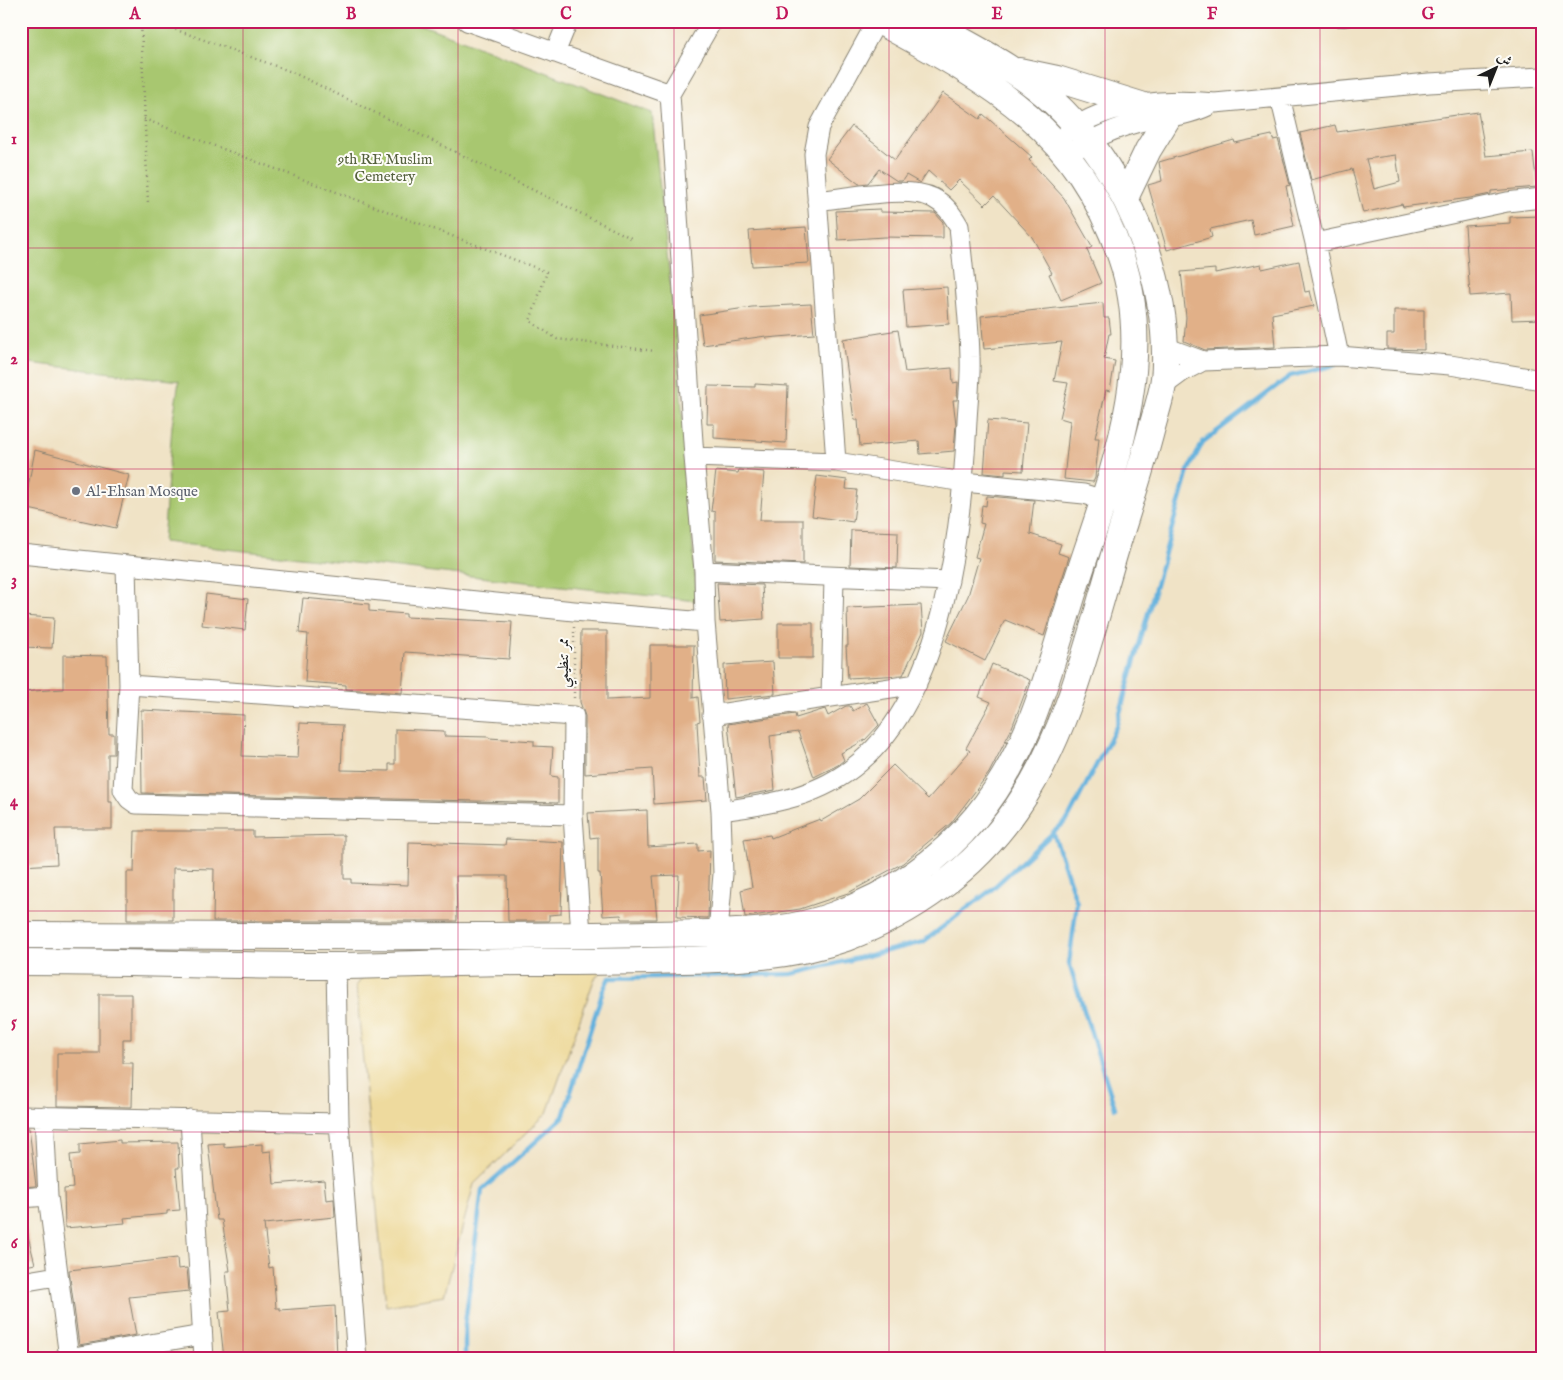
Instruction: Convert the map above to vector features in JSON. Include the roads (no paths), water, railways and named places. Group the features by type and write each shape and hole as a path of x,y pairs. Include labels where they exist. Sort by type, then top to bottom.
{"street":[{"path":"467,21 670,94"},
{"path":"555,53 568,21"},
{"path":"712,21 670,94 694,457 704,571 705,622 720,811 723,874 715,959"},
{"path":"21,962 336,966 715,959 787,954 816,948 858,933 895,916 936,890 958,873 996,836 1036,777 1062,722 1129,506 1163,386 1165,347 1160,302 1151,266 1136,222 1125,198 1072,140 983,80 878,21 819,127 814,154 836,462"},
{"path":"21,935 412,938 750,932 789,928 813,923 864,903 919,871 954,842 977,816 1000,783 1022,744 1040,704 1102,501 1120,450 1132,380 1134,334 1128,281 1111,233 1072,140 1045,95 1010,69 926,21"},
{"path":"1010,69 1057,79 1141,105"},
{"path":"1072,140 1102,114 1141,105 1196,101 1216,103 1428,83 1542,77"},
{"path":"1280,96 1315,242 1339,356"},
{"path":"1072,140 1128,126 1167,119 1197,111 1216,103"},
{"path":"1125,198 1148,150 1167,119"},
{"path":"720,811 782,802 812,792 834,781 861,762 882,740 904,710 917,684 949,581 964,482 970,357 959,226 948,208 934,198 918,192 817,201"},
{"path":"1315,242 1507,202 1542,198"},
{"path":"1165,347 1204,361 1339,356 1450,365 1542,380"},
{"path":"1163,386 1182,372 1204,361"},
{"path":"694,457 836,462 964,482 1084,494 1102,501 1129,506"},
{"path":"21,554 574,611 705,622"},
{"path":"126,566 129,685 123,790 129,799 136,804 573,815"},
{"path":"704,571 834,578 949,581"},
{"path":"831,697 834,578"},
{"path":"712,715 917,684"},
{"path":"129,685 574,716 573,815 581,935"},
{"path":"336,966 339,1123 357,1359"},
{"path":"21,1116 339,1123"},
{"path":"44,1116 48,1196 66,1358 202,1336"},
{"path":"190,1119 204,1359"},
{"path":"21,1198 48,1196"},
{"path":"21,1282 57,1276"}],"waterway":[{"path":"465,1359 465,1324 482,1190 563,1117 602,993 609,978 793,974 923,942 991,890 1068,819 1116,727 1188,471 1203,442 1290,376 1335,365"},
{"path":"1053,832 1077,903 1069,963 1115,1108"}],"railway":[{"path":"1265,21 1344,24 1369,21"}],"place":[{"name":"Al-Ehsan Mosque","path":"76,491"}],"park label":[{"name":"9th RE Muslim Cemetery","path":"385,168"}]}
